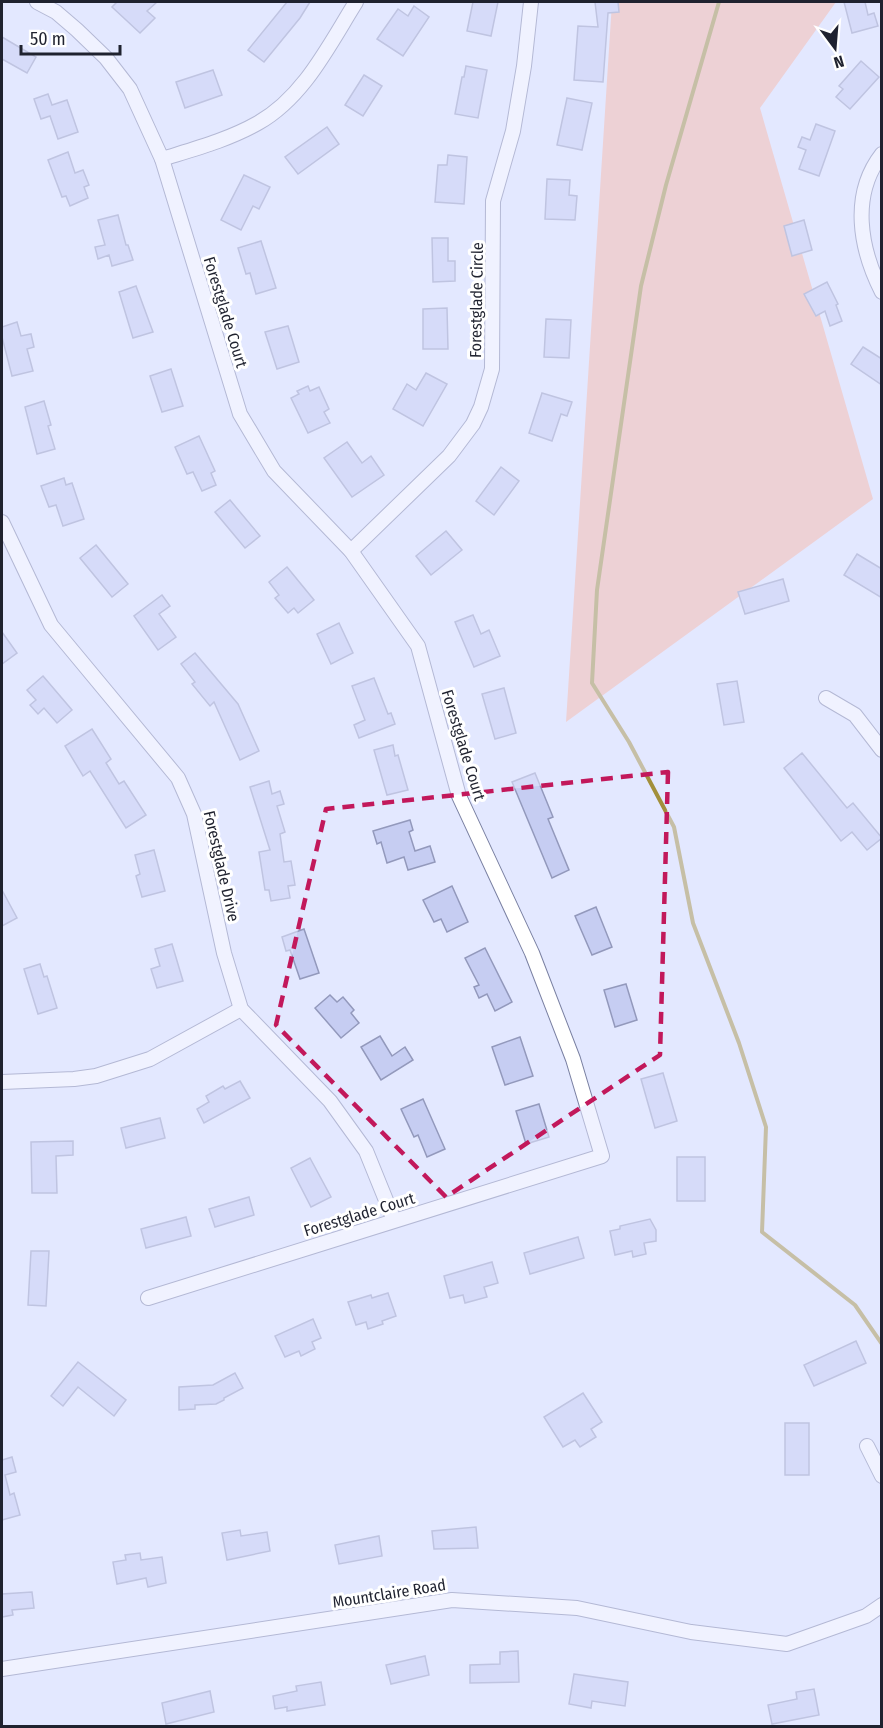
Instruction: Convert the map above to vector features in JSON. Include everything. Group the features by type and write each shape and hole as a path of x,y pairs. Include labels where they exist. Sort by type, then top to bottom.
{"street":[{"name":"Forestglade Court","path":"37,2 59,7 106,58 130,89 162,159 240,414 274,471 351,551 418,646 459,796 532,953 573,1059 602,1156 148,1298"},
{"path":"162,159 205,146 258,123 289,99 315,68 356,2"},
{"name":"Forestglade Circle","path":"351,551 449,456 473,424 482,407 492,369 494,201 513,131 531,2"},
{"path":"882,154 863,189 860,222 870,269 882,292"},
{"name":"Forestglade Drive","path":"2,522 51,625 178,778 188,795 224,953 241,1009 330,1101 366,1151 394,1220"},
{"path":"826,698 855,715 882,750"},
{"path":"2,1082 96,1076 150,1059 241,1009"},
{"path":"867,1446 882,1476"},
{"name":"Mountclaire Road","path":"2,1670 452,1600 577,1608 691,1632 787,1644 866,1616 882,1605"}],"highlighted area":[{"path":"668,772 660,1055 446,1197 276,1025 326,809"}],"shaded area":[{"path":"612,2 836,2 760,108 873,499 566,722"}],"building":[{"path":"117,2 157,2 147,11 155,18 140,33 112,7"},
{"path":"287,2 310,2 264,62 248,50"},
{"path":"473,2 498,2 491,36 467,31"},
{"path":"595,2 618,2 619,12 608,13 603,82 574,80 578,26 598,27"},
{"path":"844,2 865,2 868,15 874,13 878,26 852,33"},
{"path":"414,6 429,17 403,56 377,39 398,9 408,16"},
{"path":"2,37 36,57 27,73 2,59"},
{"path":"861,61 879,77 850,109 836,97 843,89 839,86"},
{"path":"466,66 487,70 478,118 455,114"},
{"path":"213,70 222,95 185,108 176,82"},
{"path":"364,75 382,86 363,116 345,105"},
{"path":"48,94 52,105 67,100 78,132 58,139 50,116 41,119 34,99"},
{"path":"567,98 592,103 582,150 557,145"},
{"path":"816,124 835,131 819,176 799,169 806,150 798,147 802,137 810,140"},
{"path":"327,127 339,144 298,174 285,157"},
{"path":"68,152 75,173 83,170 89,185 84,187 88,198 70,206 66,196 62,197 48,160"},
{"path":"448,155 467,157 464,204 435,202 438,165 447,165"},
{"path":"244,175 270,187 259,209 253,206 241,230 221,220"},
{"path":"547,179 570,180 569,195 577,196 575,220 545,219"},
{"path":"118,215 126,245 128,245 133,260 112,266 109,255 98,259 95,247 105,245 98,220"},
{"path":"804,220 812,250 792,256 784,226"},
{"path":"432,238 448,238 448,261 455,261 455,281 433,282"},
{"path":"261,241 276,288 256,294 250,273 246,274 238,248"},
{"path":"827,282 838,304 836,305 842,321 830,326 825,311 816,316 804,294"},
{"path":"136,286 153,332 133,338 119,292"},
{"path":"447,308 448,349 423,349 423,309"},
{"path":"546,319 571,320 569,358 544,357"},
{"path":"17,322 21,336 31,334 34,347 27,349 33,371 12,376 2,337 2,327"},
{"path":"288,326 299,362 277,369 265,332"},
{"path":"863,347 882,359 882,385 851,364"},
{"path":"171,369 183,406 162,412 150,376"},
{"path":"426,373 447,384 423,426 393,409 407,384 416,390"},
{"path":"308,386 310,391 319,387 329,409 324,412 330,423 308,433 291,398 299,394 297,391"},
{"path":"542,393 572,402 567,416 561,414 552,441 529,433"},
{"path":"44,401 55,449 37,454 25,407"},
{"path":"199,436 215,471 211,473 216,485 202,491 193,472 187,474 175,447"},
{"path":"347,442 362,463 371,456 384,475 352,497 324,458"},
{"path":"501,467 519,481 494,515 476,501"},
{"path":"64,478 66,485 72,483 84,519 63,526 56,505 49,507 41,486"},
{"path":"230,500 260,536 245,548 215,512"},
{"path":"446,531 462,550 431,575 416,556"},
{"path":"96,545 128,584 112,597 80,558"},
{"path":"857,554 882,569 882,598 844,575"},
{"path":"287,567 314,600 298,613 294,608 288,613 275,598 279,595 269,582"},
{"path":"783,579 789,601 745,614 738,592"},
{"path":"162,595 170,606 159,614 176,637 158,650 134,616"},
{"path":"473,615 481,634 489,630 500,656 474,667 455,622"},
{"path":"339,623 353,653 331,664 317,634"},
{"path":"2,632 17,653 2,664"},
{"path":"195,653 238,704 259,751 240,760 214,702 210,706 192,684 195,682 181,664"},
{"path":"43,676 72,710 57,723 44,708 38,714 30,705 36,700 27,690"},
{"path":"374,678 388,714 391,713 395,724 359,738 354,725 365,720 352,686"},
{"path":"737,681 744,722 724,725 717,684"},
{"path":"504,688 516,733 495,739 482,694"},
{"path":"92,729 111,759 106,763 119,784 124,781 146,815 126,828 90,771 83,776 65,746"},
{"path":"393,745 408,790 387,795 374,750"},
{"path":"802,753 847,808 853,803 882,838 867,850 852,832 841,841 784,768"},
{"path":"535,773 553,817 548,819 569,870 552,878 512,782"},
{"path":"269,781 272,794 280,791 284,804 277,806 285,832 280,834 284,862 291,861 295,885 288,886 290,898 271,901 269,890 265,890 259,852 270,850 250,787"},
{"path":"410,820 413,830 409,832 415,851 430,846 435,862 408,870 404,857 387,863 381,842 377,844 373,831"},
{"path":"154,850 165,891 142,897 136,876 140,874 135,855"},
{"path":"452,886 468,922 447,932 441,919 434,922 423,900"},
{"path":"2,890 17,918 2,926"},
{"path":"596,907 612,947 592,955 575,916"},
{"path":"304,929 319,973 300,979 290,950 286,951 282,937"},
{"path":"172,944 183,981 157,988 151,969 160,966 155,949"},
{"path":"485,948 512,1002 495,1011 487,994 479,998 474,987 479,985 465,958"},
{"path":"40,964 44,977 47,976 57,1008 38,1014 24,969"},
{"path":"626,984 637,1020 615,1027 604,990"},
{"path":"330,995 337,1002 343,997 354,1010 351,1013 359,1023 341,1038 315,1008"},
{"path":"380,1036 392,1056 405,1047 413,1060 381,1080 361,1047"},
{"path":"520,1037 533,1076 505,1085 492,1047"},
{"path":"663,1073 677,1121 655,1128 641,1079"},
{"path":"240,1081 250,1098 204,1123 197,1109 209,1102 206,1096 223,1086 225,1089"},
{"path":"423,1099 445,1149 427,1157 418,1135 414,1137 401,1109"},
{"path":"539,1104 549,1137 526,1144 516,1111"},
{"path":"160,1118 165,1138 126,1148 121,1128"},
{"path":"73,1141 73,1155 56,1156 57,1193 32,1193 31,1142"},
{"path":"677,1157 705,1157 705,1201 677,1201"},
{"path":"310,1158 331,1197 311,1207 291,1168"},
{"path":"249,1197 254,1215 215,1227 209,1209"},
{"path":"186,1217 191,1236 146,1248 141,1229"},
{"path":"650,1219 656,1230 656,1241 644,1243 646,1254 633,1257 632,1251 615,1255 610,1231 620,1229 620,1226"},
{"path":"578,1237 584,1258 530,1274 524,1253"},
{"path":"31,1251 49,1251 46,1306 28,1305"},
{"path":"492,1262 498,1283 484,1287 487,1297 465,1303 463,1295 450,1298 444,1276"},
{"path":"388,1293 396,1316 368,1329 366,1322 356,1325 348,1302"},
{"path":"313,1319 321,1338 312,1342 315,1349 301,1356 299,1351 285,1357 275,1336"},
{"path":"856,1341 866,1363 814,1386 804,1365"},
{"path":"78,1362 126,1400 114,1416 78,1387 63,1406 51,1396"},
{"path":"235,1373 243,1388 216,1404 195,1405 195,1409 179,1410 179,1387 213,1385"},
{"path":"583,1393 602,1422 591,1429 596,1437 580,1447 575,1440 563,1447 544,1417"},
{"path":"785,1423 809,1423 809,1475 785,1475"},
{"path":"12,1457 16,1472 5,1475 10,1495 14,1493 20,1515 2,1520 2,1460"},
{"path":"476,1527 478,1548 434,1549 432,1531"},
{"path":"240,1530 241,1536 267,1532 270,1551 227,1560 222,1533"},
{"path":"379,1536 382,1556 339,1564 335,1545"},
{"path":"140,1553 141,1560 162,1557 166,1583 148,1587 146,1578 117,1584 113,1562 126,1560 125,1555"},
{"path":"32,1592 34,1608 12,1610 13,1615 2,1617 2,1594"},
{"path":"518,1651 519,1682 470,1683 470,1665 500,1664 500,1652"},
{"path":"425,1656 429,1675 391,1684 386,1665"},
{"path":"574,1674 628,1682 625,1706 592,1701 591,1708 569,1704"},
{"path":"321,1682 325,1705 287,1711 287,1707 275,1709 273,1696 297,1691 296,1686"},
{"path":"814,1689 819,1715 772,1724 768,1705 797,1699 796,1692"},
{"path":"210,1691 214,1712 166,1724 162,1703"}],"waterway":[{"path":"719,2 666,185 641,286 597,590 592,683 629,742 674,827 693,923 739,1043 766,1127 762,1232 855,1305 882,1344"}]}
